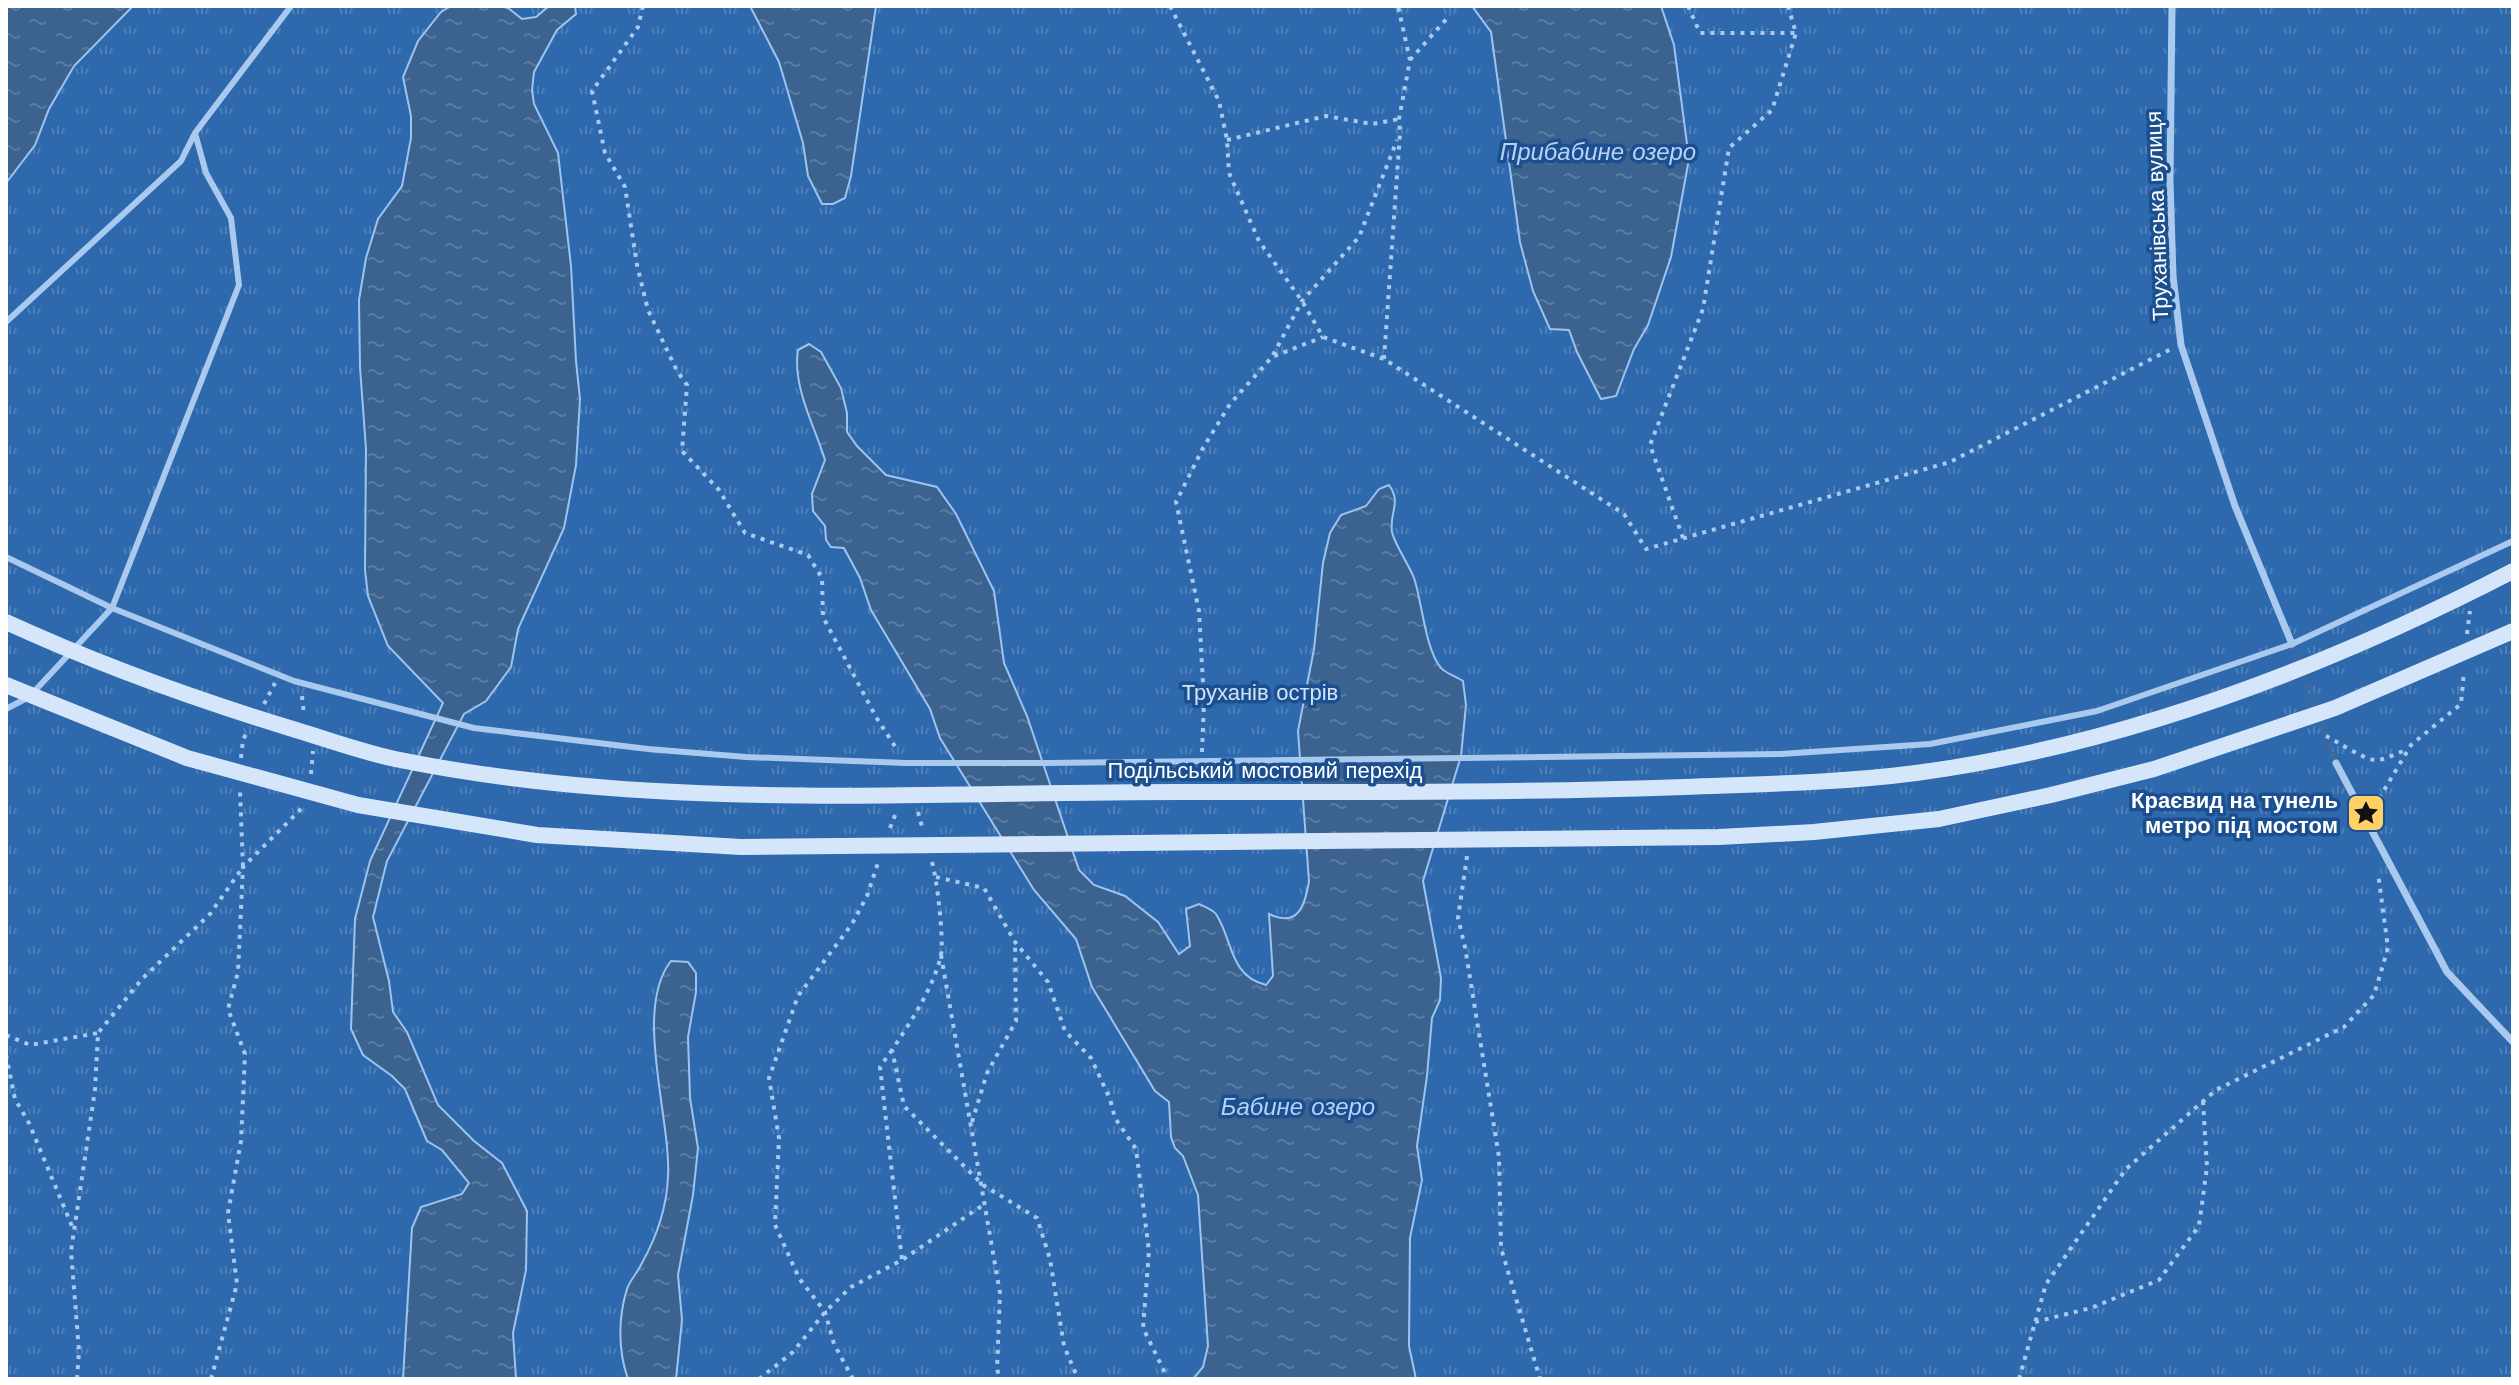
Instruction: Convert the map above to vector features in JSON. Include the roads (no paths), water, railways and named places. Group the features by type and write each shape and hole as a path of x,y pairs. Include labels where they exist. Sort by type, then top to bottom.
{"main road":[{"name":"Подільський мостовий перехід","path":"6,622 200,701 391,758 543,783 751,795 1556,792 1838,781 1919,772 2011,756 2085,738 2250,687 2371,640 2513,571"},
{"path":"6,685 187,758 358,805 537,835 741,847 1719,837 1814,832 1939,819 2110,780 2242,741 2335,708 2513,631"}],"street":[{"name":"Труханівська вулиця","path":"2172,6 2170,181 2173,276 2181,345 2235,506 2292,644"},
{"path":"2336,763 2447,972 2513,1042"}],"lane":[{"path":"6,322 181,161 195,133 291,6"},
{"path":"6,709 29,697 112,608 239,285 231,218 206,173 195,133"},
{"path":"6,557 112,608 280,675 474,728 746,757 906,763 1048,763 1781,754 1930,744 2097,711 2292,644 2513,541"}],"water":[{"path":"6,6 133,6 74,66 49,109 35,145 6,183"},
{"path":"451,6 500,6 522,19 536,17 549,6 575,6 576,14 557,30 534,72 532,90 534,104 558,153 571,266 580,399 576,465 564,528 518,629 511,667 486,701 464,714 387,861 373,917 389,981 393,1012 407,1032 438,1105 474,1141 502,1163 527,1211 526,1270 513,1333 516,1379 403,1379 412,1228 421,1207 462,1194 469,1183 442,1150 427,1141 405,1089 363,1055 351,1029 355,919 370,861 443,703 388,646 368,596 365,570 366,449 359,300 366,258 378,219 402,186 411,138 411,116 403,77 418,41 441,12"},
{"path":"750,6 876,6 851,176 845,198 833,204 822,204 808,176 803,143 779,62"},
{"name":"Прибабине озеро","path":"1472,6 1661,6 1674,45 1689,159 1671,257 1648,325 1634,349 1616,396 1601,399 1569,330 1550,329 1533,291 1520,242 1491,32"},
{"name":"Бабине озеро","path":"809,344 821,352 841,388 847,413 847,432 857,446 886,475 937,487 956,514 994,591 1004,663 1027,716 1079,870 1094,885 1125,896 1158,922 1179,954 1190,946 1186,909 1199,904 1210,909 1222,924 1238,965 1245,974 1266,985 1273,976 1269,914 1287,918 1298,912 1309,881 1298,731 1314,649 1323,563 1330,533 1341,515 1366,506 1379,489 1389,485 1393,491 1392,532 1414,578 1431,649 1445,672 1463,681 1466,705 1461,756 1423,881 1441,978 1440,1000 1432,1018 1417,1146 1422,1180 1410,1238 1409,1346 1416,1379 1193,1379 1203,1367 1208,1346 1198,1195 1183,1156 1175,1148 1171,1137 1169,1102 1155,1091 1092,987 1076,939 1034,890 940,738 930,709 871,610 860,578 844,548 831,547 826,540 825,526 813,511 812,494 825,460 798,378 798,350"},
{"path":"671,961 688,962 696,973 688,1037 690,1098 698,1148 678,1275 682,1320 676,1379 628,1379 621,1346 624,1300 628,1286 657,1232 667,1188 667,1152 654,1035 660,982"}],"tunnel":[{"path":"2292,644 2336,763"}],"place":[{"name":"Краєвид на тунель метро під мостом","path":"2366,813"}],"park label":[{"name":"Труханів острів","path":"1260,692"}]}
